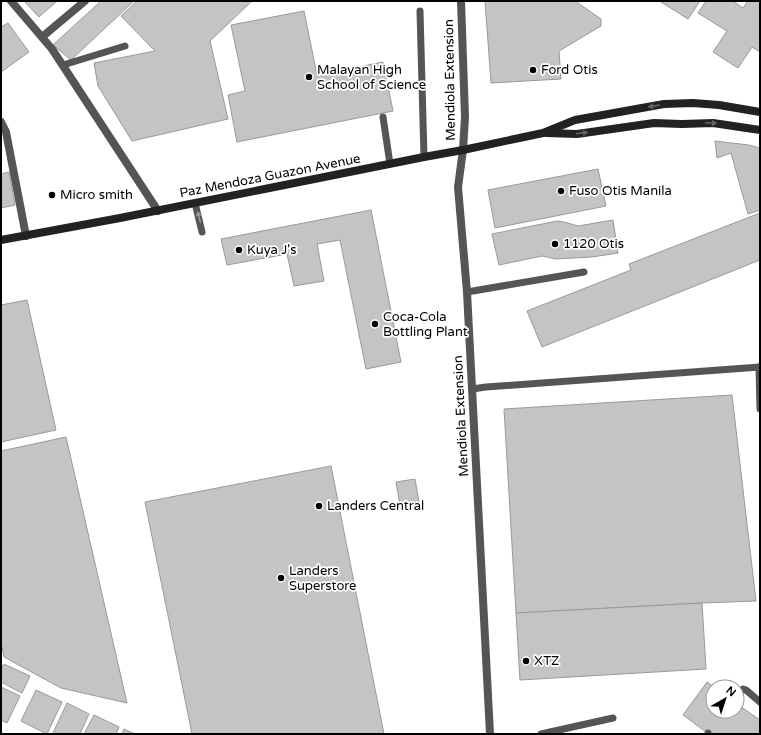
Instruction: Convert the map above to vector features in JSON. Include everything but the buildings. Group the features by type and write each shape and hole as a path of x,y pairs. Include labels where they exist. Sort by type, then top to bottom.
{"main road":[{"name":"Paz Mendoza Guazon Avenue","path":"1,240 158,211 463,150 543,133 574,120 664,104 719,105 760,112"},
{"name":"Paz Mendoza Guazon Avenue","path":"543,133 577,134 654,123 713,123 760,130"}],"street":[{"path":"11,1 52,49 158,211"},
{"path":"42,37 85,1"},
{"name":"Mendiola Extension","path":"461,1 465,117 463,150 458,187 467,292 490,734"},
{"path":"1,122 6,132 26,236"}],"lane":[{"path":"420,12 424,157"},
{"path":"63,66 125,46"},
{"path":"383,117 390,164"},
{"path":"195,203 202,232"},
{"path":"467,292 584,272"},
{"path":"472,389 759,367 760,409"},
{"path":"745,690 760,702"},
{"path":"541,734 612,718"}],"place":[{"name":"Ford Otis","path":"533,70"},
{"name":"Malayan High School of Science","path":"309,77"},
{"name":"Fuso Otis Manila","path":"561,191"},
{"name":"Micro smith","path":"52,195"},
{"name":"1120 Otis","path":"555,244"},
{"name":"Kuya J's","path":"239,250"},
{"name":"Coca-Cola Bottling Plant","path":"375,324"},
{"name":"Landers Central","path":"319,506"},
{"name":"Landers Superstore","path":"281,578"},
{"name":"XTZ","path":"526,661"}]}
